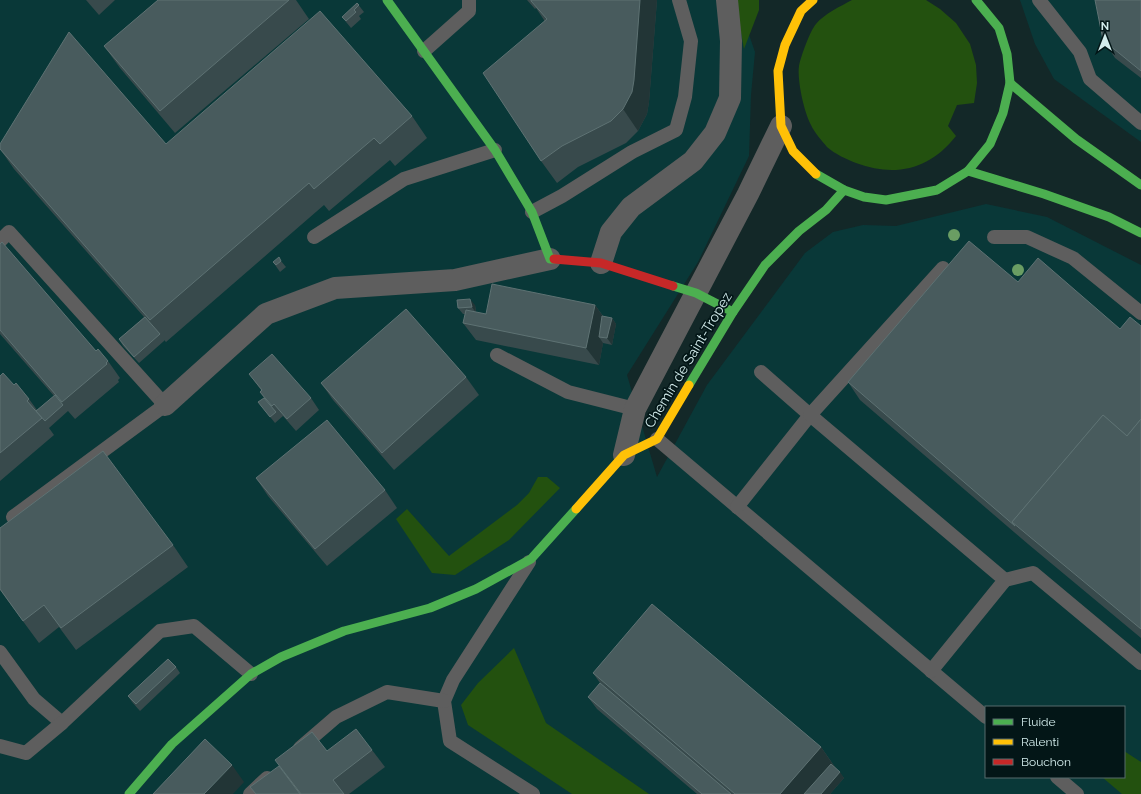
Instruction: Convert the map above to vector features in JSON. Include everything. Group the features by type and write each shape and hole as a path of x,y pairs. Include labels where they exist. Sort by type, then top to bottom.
{"street":[{"path":"388,0 495,150 532,212 550,258"},
{"path":"601,262 611,232 630,207 693,161 715,133 730,98 731,41 727,0"},
{"path":"798,0 801,11"},
{"path":"812,0 801,11 785,45 778,71 781,126 793,152 817,175 844,190 864,197 886,200 937,190 968,171 990,144 1004,113 1010,83 1007,54 999,28 978,1"},
{"path":"1010,83 1076,139 1141,185"},
{"path":"624,455 635,409 748,194 781,126"},
{"path":"968,171 1044,194 1109,217 1141,233"},
{"name":"Chemin de Saint-Tropez","path":"129,794 172,744 251,674 281,657 344,631 430,608 476,589 531,559 624,455 657,439 733,312 765,265 799,231 826,210 844,190"},
{"path":"165,405 266,314 335,288 455,280 550,258 601,262 696,293 733,312"}],"lane":[{"path":"424,51 469,11 469,0"},
{"path":"532,212 562,196 632,152 676,130 685,97 691,41 679,0"},
{"path":"1039,0 1080,52 1090,79 1141,123"},
{"path":"314,237 404,179 495,150"},
{"path":"0,241 9,232 165,405 13,518"},
{"path":"994,237 1027,237 1073,258 1141,313"},
{"path":"737,507 810,415 943,268"},
{"path":"497,355 568,392 635,409"},
{"path":"762,372 810,415 1005,580"},
{"path":"657,439 985,716"},
{"path":"531,559 453,680 444,701 450,741 533,794"},
{"path":"931,671 1005,580 1033,573 1141,663"},
{"path":"0,746 26,753 62,723 160,632 194,626 251,674"},
{"path":"0,652 34,699 62,723"},
{"path":"289,758 336,717 387,692 444,701"},
{"path":"250,794 278,768"},
{"path":"1058,778 1077,794"}],"shaded area":[{"path":"0,0 737,0 755,52 751,95 749,156 698,262 627,375 657,477 707,385 805,253 833,232 863,225 896,226 986,204 1047,217 1141,265 1141,794 0,794"},
{"path":"1020,0 1141,0 1141,142 1054,79 1035,44"}],"green space":[{"path":"735,0 759,0 759,10 744,49"},
{"path":"852,0 926,0 940,9 956,23 970,44 976,65 977,83 974,103 957,105 948,126 956,136 935,156 911,168 885,170 871,168 841,156 827,147 814,131 808,119 799,79 799,66 804,50 811,32 819,20 833,10"},
{"path":"538,477 547,477 560,488 509,540 455,575 432,573 396,519 407,509 449,556 517,505 529,493"},
{"path":"514,648 546,723 649,794 572,794 468,725 461,705 478,683"},
{"path":"1125,752 1141,762 1141,794 1122,794 1103,778 1125,778"}],"building":[{"path":"158,0 289,0 160,111 104,46"},
{"path":"531,0 640,0 634,80 632,92 623,109 611,121 562,146 541,161 483,73 547,19"},
{"path":"1095,0 1141,0 1141,71 1103,40"},
{"path":"357,3 359,5 354,10 356,12 346,21 342,17"},
{"path":"320,11 412,116 380,144 374,138 314,189 309,183 150,320 0,149 0,144 69,32 166,144"},
{"path":"969,241 1018,282 1038,258 1120,329 1130,317 1141,326 1141,419 1127,436 1103,415 1012,522 1015,526 848,382"},
{"path":"2,242 96,351 98,349 108,361 106,363 107,364 62,402 0,330 0,244"},
{"path":"279,257 281,261 276,265 273,262"},
{"path":"492,284 595,305 586,348 463,323 466,310 486,314"},
{"path":"470,299 472,307 458,308 457,300"},
{"path":"406,309 466,377 382,453 321,383"},
{"path":"602,316 612,318 607,338 599,337"},
{"path":"145,317 160,334 134,357 119,339"},
{"path":"272,354 311,398 287,419 274,404 272,406 260,392 262,390 249,374"},
{"path":"3,373 14,385 16,383 29,399 27,401 42,418 0,453 0,376"},
{"path":"55,395 63,405 45,421 36,411"},
{"path":"264,398 276,412 270,417 258,402"},
{"path":"1103,415 1127,436 1141,419 1141,629 1012,522"},
{"path":"327,420 385,490 315,549 256,478"},
{"path":"103,451 173,545 61,628 44,605 23,621 0,589 0,528"},
{"path":"652,604 821,747 780,794 735,794 593,673"},
{"path":"168,659 176,667 136,704 128,696"},
{"path":"600,683 731,794 702,794 588,697"},
{"path":"356,729 372,750 333,780 344,794 301,794 275,760 312,732 327,751"},
{"path":"205,739 232,765 204,794 153,794"},
{"path":"831,764 840,772 821,794 804,794"},
{"path":"279,766 300,794 256,794 250,787"}],"traffic: fast":[{"path":"387,0 495,150 532,212 550,259 554,259"},
{"path":"816,174 844,190 864,197 886,200 937,190 968,171 990,144 1003,113 1010,83 1007,54 999,28 976,0"},
{"path":"1010,83 1076,139 1141,185"},
{"path":"968,171 1044,194 1109,217 1141,233"},
{"path":"689,385 733,312 765,265 799,231 826,210 844,190"},
{"path":"673,286 696,293 733,312"},
{"path":"129,794 172,744 251,674 281,657 344,631 430,608 476,589 531,559 576,509"}],"traffic: slow":[{"path":"813,0 801,11 785,45 778,71 781,126 793,151 816,174"},
{"path":"576,509 624,455 657,439 689,385"}],"traffic: jam":[{"path":"554,259 601,263 673,286"}]}
